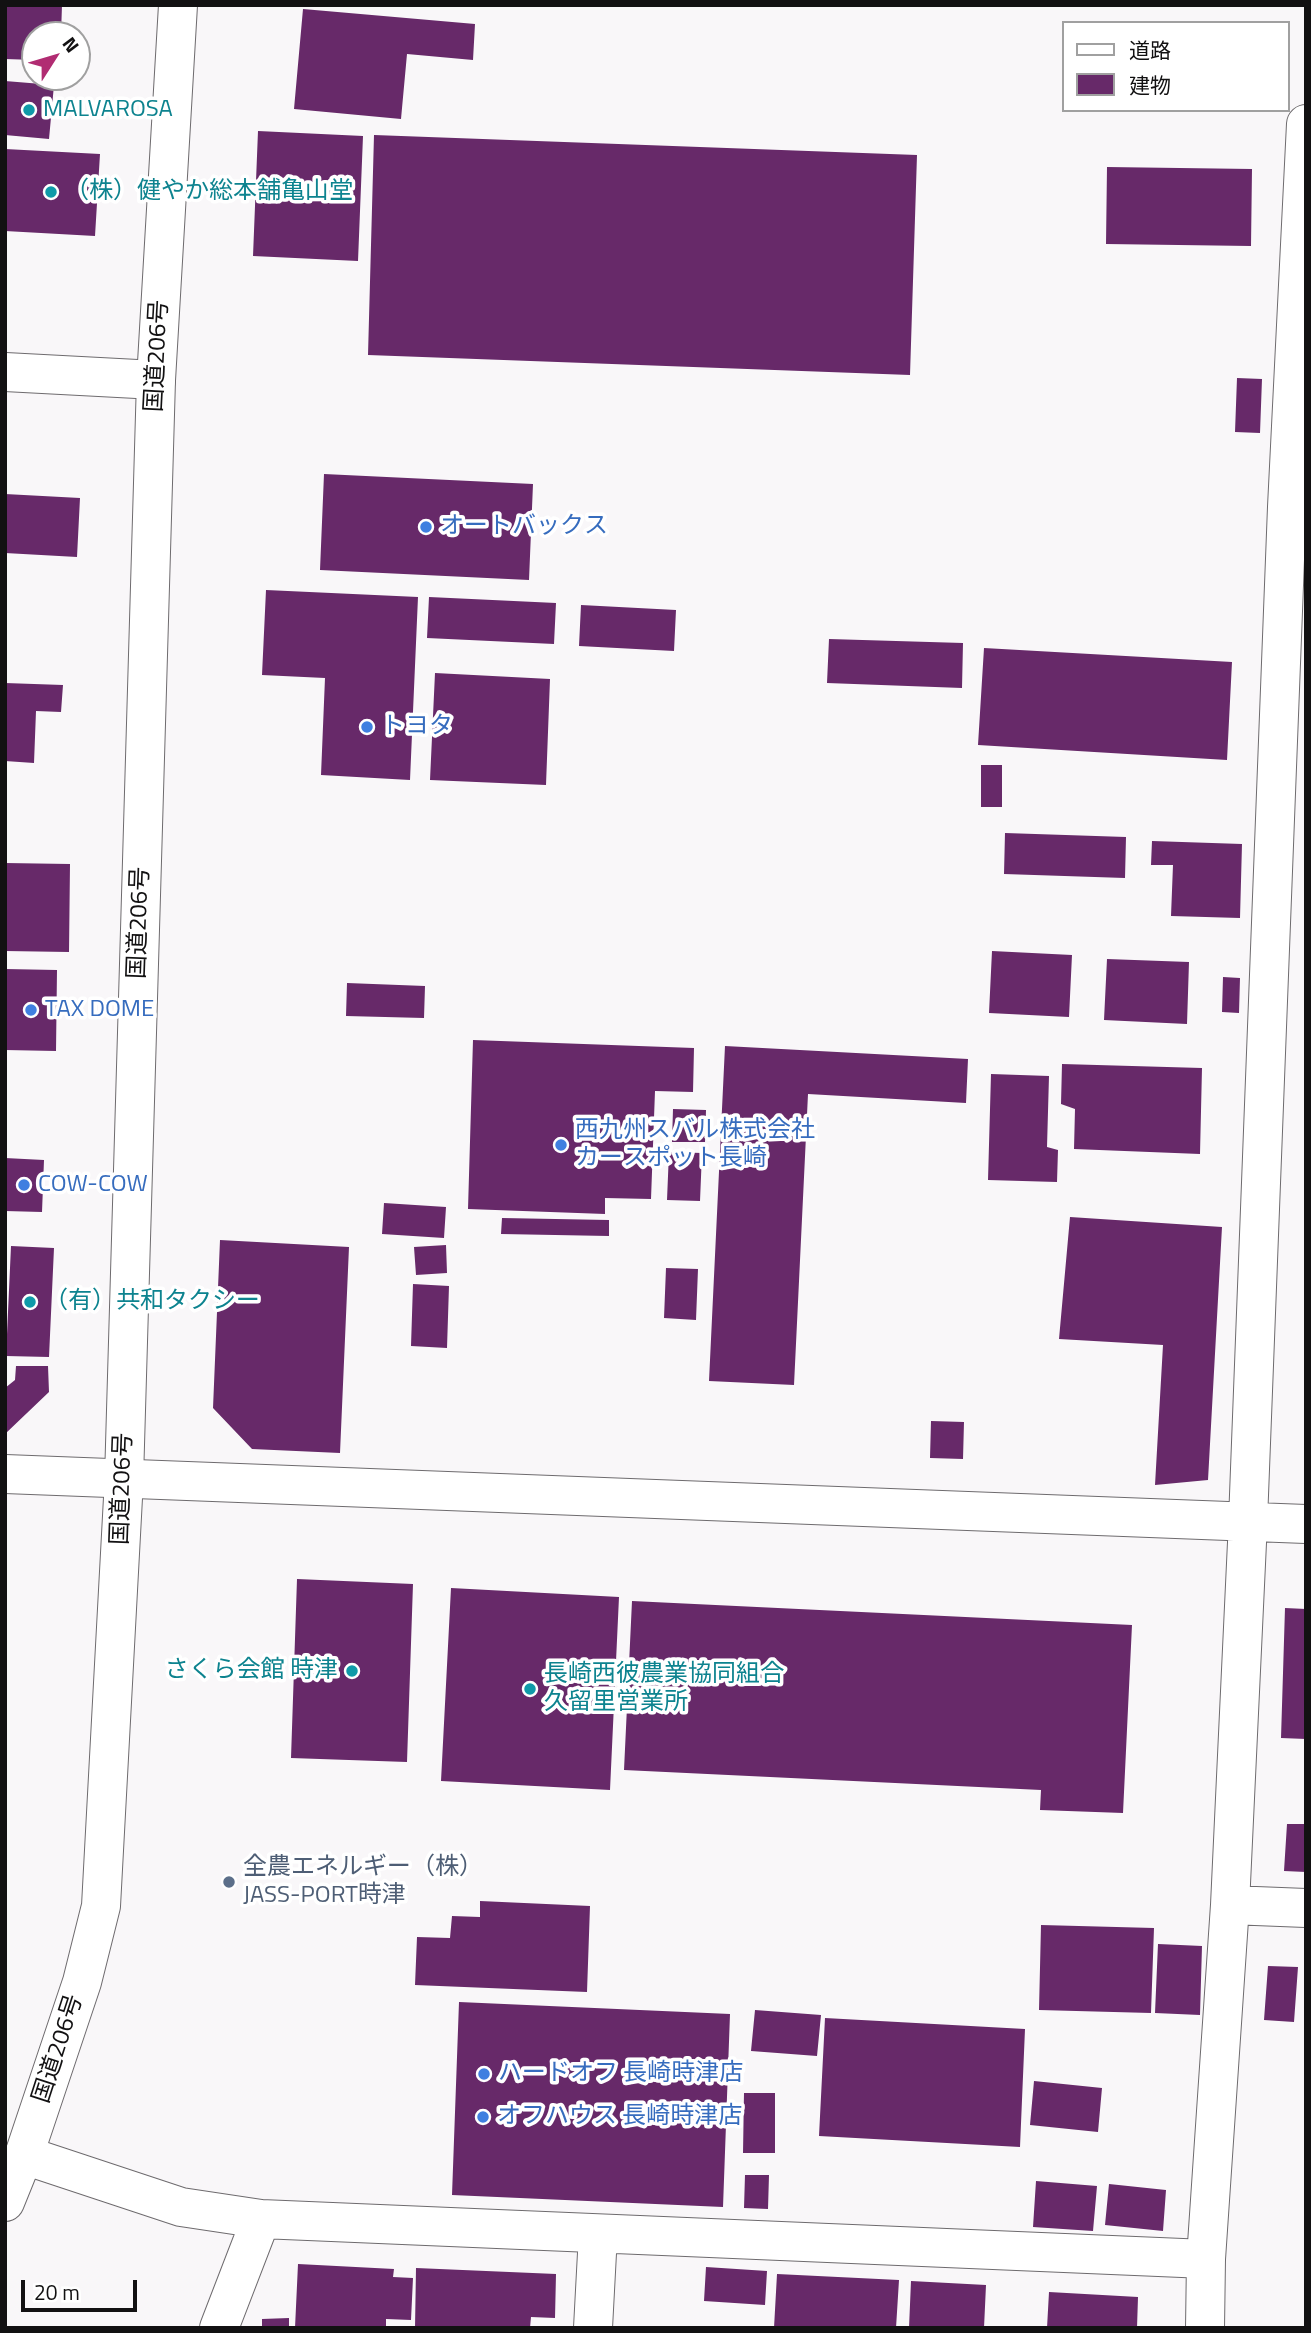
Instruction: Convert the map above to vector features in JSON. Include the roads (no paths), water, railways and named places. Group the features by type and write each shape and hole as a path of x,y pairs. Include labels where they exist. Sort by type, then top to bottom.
{"main road":[{"name":"国道206号","path":"5,2202 24,2155 82,1982 101,1906 124,1479 156,380 178,5"},
{"path":"1205,2328 1206,2259 1230,1905 1296,508 1306,124"},
{"path":"5,372 156,380"},
{"path":"5,1474 1306,1524"},
{"path":"1230,1905 1306,1908"},
{"path":"24,2155 181,2207 261,2219 1206,2259"},
{"path":"219,2328 261,2219"},
{"path":"593,2328 598,2234"}],"place":[{"name":"MALVAROSA","path":"29,110"},
{"name":"（株）健やか総本舗亀山堂","path":"51,192"},
{"name":"オートバックス","path":"426,527"},
{"name":"トヨタ","path":"367,727"},
{"name":"TAX DOME","path":"31,1010"},
{"name":"西九州スバル株式会社 カースポット長崎","path":"561,1145"},
{"name":"COW-COW","path":"24,1185"},
{"name":"（有）共和タクシー","path":"30,1302"},
{"name":"さくら会館 時津","path":"352,1671"},
{"name":"長崎西彼農業協同組合 久留里営業所","path":"530,1689"},
{"name":"全農エネルギー（株） JASS-PORT時津","path":"229,1882"},
{"name":"ハードオフ 長崎時津店","path":"484,2074"},
{"name":"オフハウス 長崎時津店","path":"483,2117"}]}
